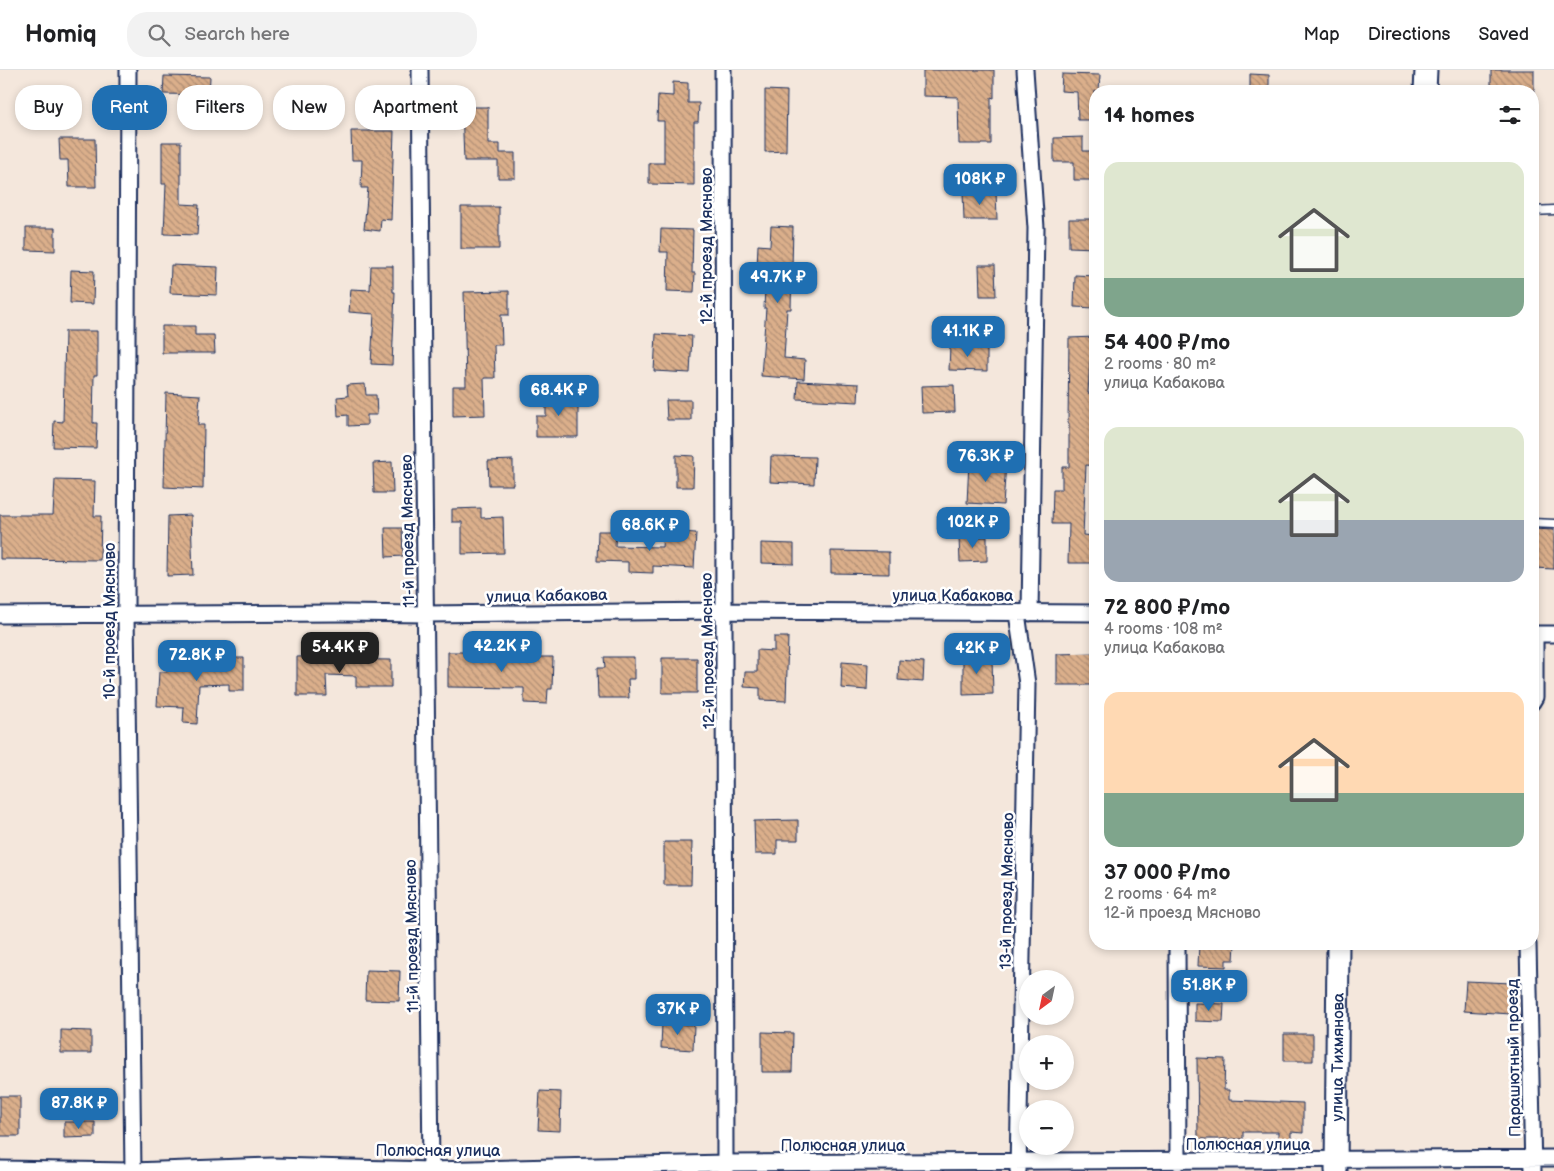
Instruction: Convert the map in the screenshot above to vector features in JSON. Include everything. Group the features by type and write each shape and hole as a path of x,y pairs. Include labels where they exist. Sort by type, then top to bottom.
{"street":[{"name":"10-й проезд Мясново","path":"128,70 126,614 132,1171"},
{"name":"11-й проезд Мясново","path":"420,70 431,1170"},
{"name":"12-й проезд Мясново","path":"723,70 725,1167"},
{"name":"13-й проезд Мясново","path":"1018,1167 1027,684 1023,613 1036,228 1025,70"},
{"path":"1425,85 1426,70"},
{"name":"улица Кабакова","path":"0,615 723,611 1089,613"},
{"path":"1539,634 1554,634"},
{"path":"1177,950 1178,1162"},
{"name":"улица Тихмянова","path":"1337,1166 1338,950"},
{"name":"Парашютный проезд","path":"1528,950 1533,1165"},
{"name":"Полюсная улица","path":"0,1169 132,1171 272,1166 431,1170 1018,1167 1178,1162 1337,1166 1533,1165 1554,1158"}],"lane":[{"path":"1539,210 1554,210"},
{"path":"1539,523 1554,524"}],"building":[{"path":"923,70 994,70 994,98 991,97 991,144 959,144 958,97 923,96"},
{"path":"1491,70 1534,70 1534,85 1491,85"},
{"path":"1062,74 1100,75 1099,85 1089,85 1089,120 1078,120 1077,92 1061,91"},
{"path":"1250,74 1269,75 1269,85 1250,85"},
{"path":"164,76 210,77 210,85 177,85 177,94 167,94 167,85 164,85"},
{"path":"673,82 688,83 688,103 699,103 698,122 694,122 694,185 649,184 649,163 664,163 664,121 657,121 658,95 673,96"},
{"path":"765,90 787,91 786,151 765,152"},
{"path":"476,107 488,107 488,144 500,144 500,153 515,153 515,178 498,178 498,161 464,161 463,130 476,130"},
{"path":"351,131 394,131 391,220 381,219 380,231 364,229 368,188 361,188 362,160 352,160"},
{"path":"1083,137 1083,151 1089,151 1089,180 1074,180 1074,162 1054,162 1054,138"},
{"path":"59,139 95,139 96,187 69,187 68,160 60,160"},
{"path":"162,142 181,142 181,204 199,205 197,235 164,234 166,184 162,184"},
{"path":"996,191 997,220 964,220 963,192"},
{"path":"461,207 499,207 499,249 461,249"},
{"path":"1069,219 1089,219 1089,248 1069,247"},
{"path":"771,226 793,227 791,309 787,309 784,358 805,360 804,379 761,376 766,308 764,308 766,268 757,268 758,245 770,246"},
{"path":"26,228 55,228 55,251 26,250"},
{"path":"661,229 693,230 692,273 695,273 694,292 667,291 668,252 660,252"},
{"path":"171,265 218,267 217,295 170,293"},
{"path":"979,265 995,265 996,296 980,296"},
{"path":"371,266 393,266 393,292 395,292 392,365 371,364 374,314 349,312 351,289 370,290"},
{"path":"71,270 94,271 93,304 70,303"},
{"path":"1075,275 1089,276 1089,308 1074,307"},
{"path":"509,291 509,315 501,315 502,345 494,345 495,378 484,378 485,415 453,416 453,386 466,386 464,292"},
{"path":"162,326 195,326 195,335 214,335 215,353 162,353"},
{"path":"65,331 97,331 97,375 94,375 93,423 97,423 96,448 53,447 54,421 63,422"},
{"path":"656,334 692,336 690,373 654,371"},
{"path":"1089,337 1089,465 1086,465 1083,535 1089,536 1089,563 1068,563 1069,524 1052,524 1053,489 1062,489 1062,467 1069,467 1069,338"},
{"path":"950,346 987,346 987,371 949,370"},
{"path":"798,381 859,384 858,402 797,399"},
{"path":"365,384 366,395 376,395 377,415 367,415 367,425 348,426 348,415 338,416 337,397 348,396 347,385"},
{"path":"954,385 955,412 922,413 921,386"},
{"path":"166,393 200,395 198,425 204,425 203,489 164,487"},
{"path":"546,394 578,394 578,437 536,437 536,416 546,416"},
{"path":"666,400 691,400 691,420 667,420"},
{"path":"676,455 694,456 693,487 676,487"},
{"path":"771,456 815,457 814,484 770,482"},
{"path":"513,460 513,485 489,485 488,461"},
{"path":"392,462 393,493 374,493 373,463"},
{"path":"969,462 1006,464 1003,505 967,503"},
{"path":"55,480 95,481 94,516 101,516 100,560 0,559 0,515 53,515"},
{"path":"481,508 481,518 503,517 504,553 462,554 462,522 452,522 452,509"},
{"path":"191,515 193,575 167,576 168,516"},
{"path":"385,528 402,528 403,556 386,557"},
{"path":"1539,529 1554,530 1554,569 1539,568"},
{"path":"598,531 616,531 615,546 662,547 663,531 696,533 694,568 653,566 653,573 628,572 628,562 597,561"},
{"path":"987,537 987,561 960,562 959,538"},
{"path":"761,543 794,544 794,564 761,563"},
{"path":"831,551 889,552 889,574 831,573"},
{"path":"774,637 788,637 786,701 760,700 760,688 744,687 745,672 757,672 757,650 774,651"},
{"path":"448,652 477,652 511,655 511,657 553,657 552,689 548,689 547,704 524,703 524,688 448,687"},
{"path":"963,653 977,653 977,658 992,658 993,694 963,695"},
{"path":"1089,653 1089,685 1057,685 1057,654"},
{"path":"326,656 326,659 391,660 391,687 356,687 356,676 326,675 327,696 297,696 297,657"},
{"path":"604,657 634,657 634,679 628,679 629,698 598,698 597,668 605,668"},
{"path":"217,658 244,658 244,691 229,691 229,684 199,685 197,724 183,723 184,707 157,706 159,672 167,672 168,659 218,661"},
{"path":"662,658 697,658 697,693 662,693"},
{"path":"899,660 924,662 923,682 898,680"},
{"path":"842,662 868,664 867,690 841,688"},
{"path":"798,820 798,840 777,840 777,854 755,854 754,821"},
{"path":"664,842 692,842 691,885 664,885"},
{"path":"1199,950 1235,950 1234,960 1226,960 1226,967 1198,966"},
{"path":"366,970 400,971 399,1001 365,1000"},
{"path":"1466,981 1512,983 1511,1014 1464,1011"},
{"path":"1195,1003 1224,1004 1223,1022 1195,1021"},
{"path":"662,1023 694,1025 693,1050 661,1048"},
{"path":"61,1030 91,1031 91,1053 61,1053"},
{"path":"762,1032 793,1033 792,1072 762,1072"},
{"path":"1284,1034 1313,1034 1313,1061 1284,1061"},
{"path":"1197,1058 1225,1059 1224,1090 1229,1090 1229,1100 1303,1103 1303,1133 1291,1132 1291,1140 1278,1140 1278,1132 1243,1132 1243,1139 1198,1139"},
{"path":"540,1091 561,1092 560,1131 538,1130"},
{"path":"0,1096 20,1096 20,1136 0,1136"},
{"path":"64,1122 95,1122 95,1137 64,1138"}]}
